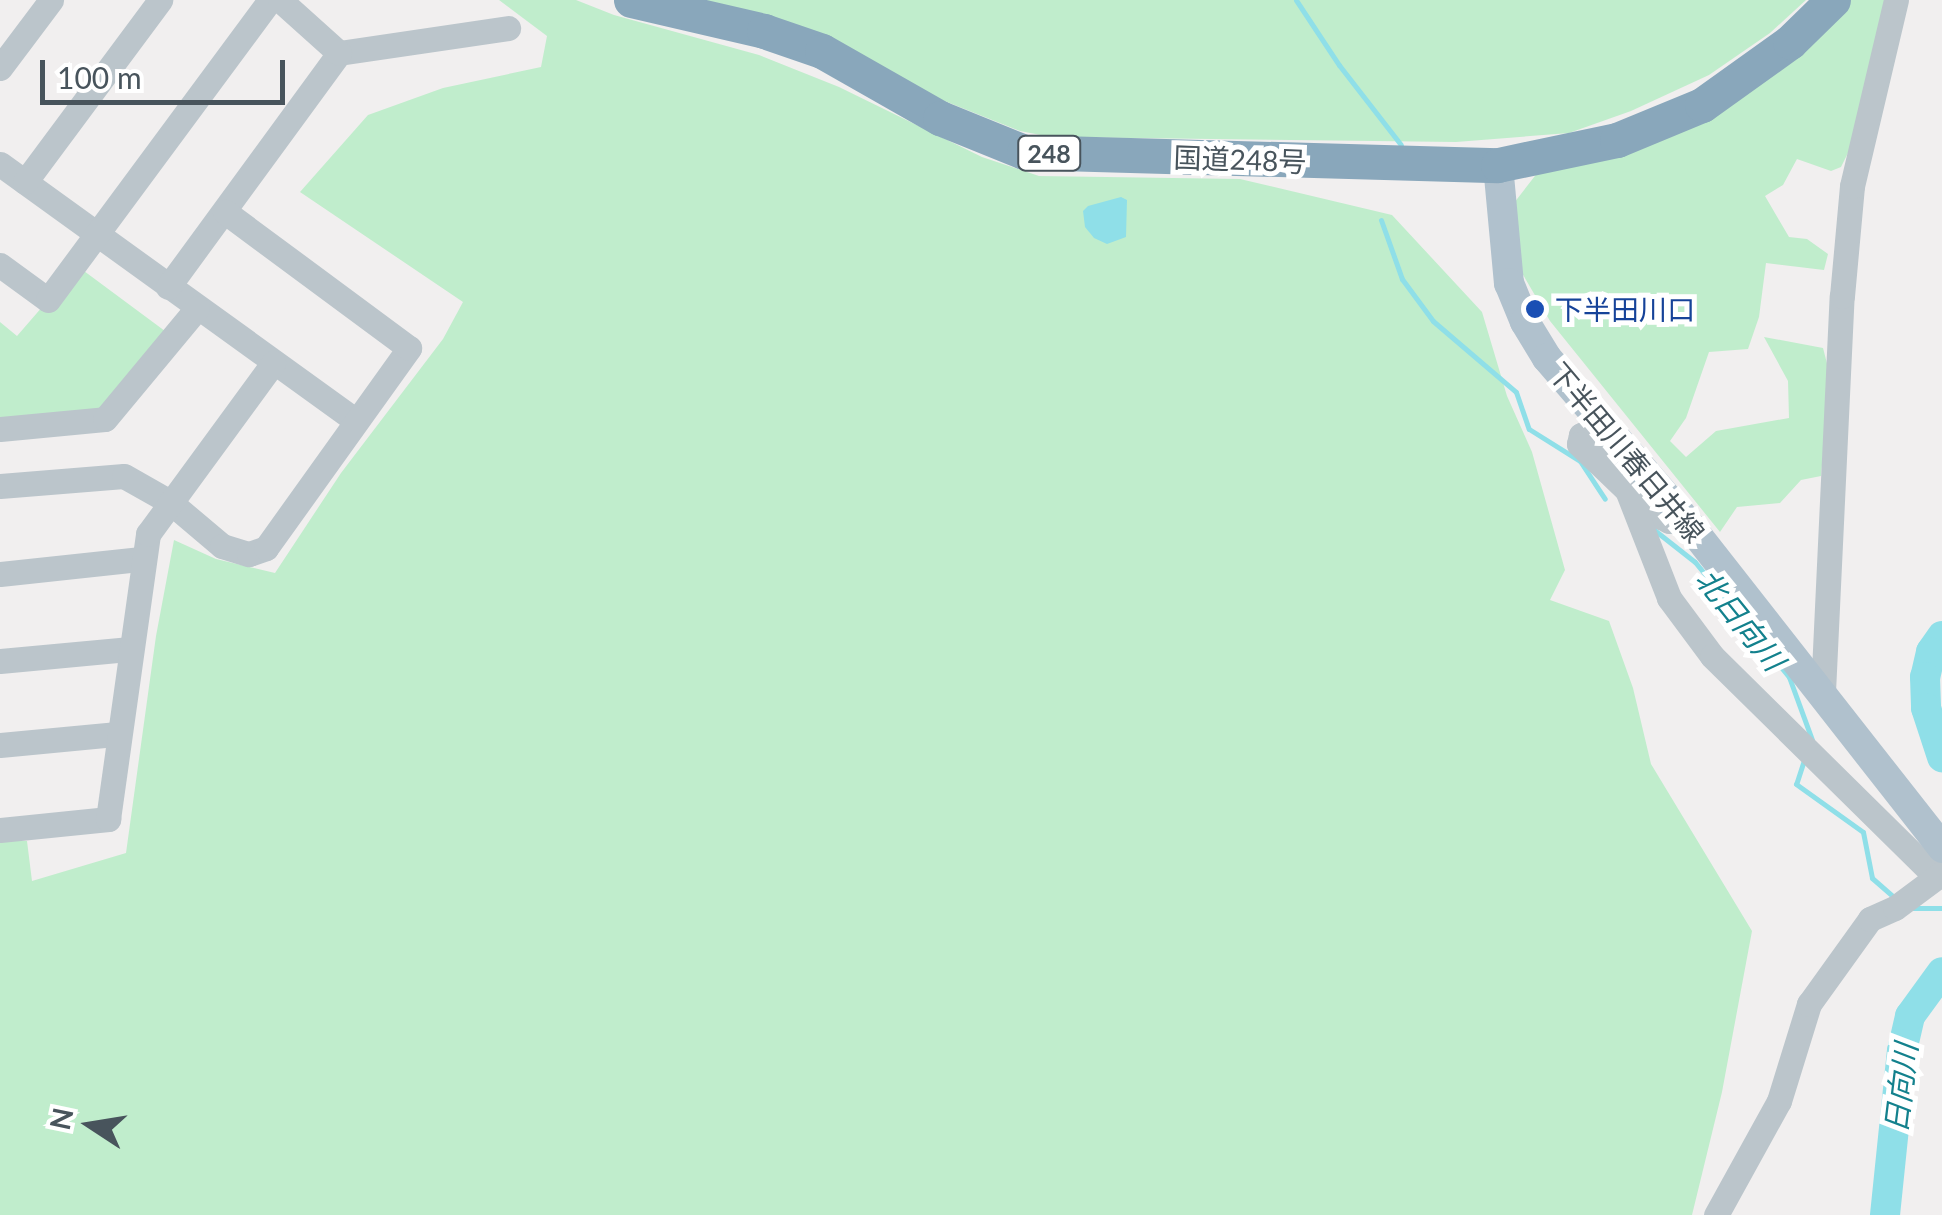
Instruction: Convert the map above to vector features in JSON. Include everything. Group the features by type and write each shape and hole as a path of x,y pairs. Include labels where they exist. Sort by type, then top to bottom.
{"highway":[{"name":"国道248号","path":"631,0 764,31 822,51 940,118 1024,152 1498,165 1617,140 1702,105 1790,42 1833,0"}],"main road":[{"name":"下半田川春日井線","path":"1498,165 1509,283 1525,322 1548,358 1680,512 1823,692 1940,866"}],"street":[{"path":"0,68 51,0"},
{"path":"25,182 160,0"},
{"path":"0,265 48,300 270,0"},
{"path":"280,0 339,53"},
{"path":"1823,692 1842,296 1852,186 1896,0"},
{"path":"168,287 339,53 508,28"},
{"path":"0,164 356,421"},
{"path":"0,486 124,476 170,502 222,546 250,554 266,548 409,348 225,212"},
{"path":"0,430 105,419 197,308"},
{"path":"0,830 108,819 141,559 148,534 273,363"},
{"path":"1680,512 1669,521 1661,517 1590,431 1581,435 1579,444 1627,490 1668,598 1712,656 1807,754 1940,866 1903,902 1870,919 1809,1004 1779,1101 1716,1215"},
{"path":"0,574 141,559"},
{"path":"0,660 130,649"},
{"path":"0,745 117,734"}],"green space":[{"path":"499,0 576,0 614,15 759,55 839,87 982,157 1039,176 1240,179 1392,215 1482,312 1507,396 1532,452 1565,570 1550,600 1609,621 1633,688 1651,764 1752,931 1722,1092 1692,1215 0,1215 0,841 27,841 32,881 126,853 156,636 174,540 216,559 275,573 341,473 443,339 463,302 300,192 368,115 443,88 541,67 547,36"},
{"path":"690,0 1806,0 1770,33 1709,75 1631,111 1569,133 1456,142 1051,137 1020,131"},
{"path":"1848,0 1886,0 1855,139 1841,167 1831,171 1797,159 1783,185 1765,196 1789,237 1807,239 1828,254 1824,270 1766,263 1759,317 1748,349 1709,352 1686,418 1670,441 1686,457 1716,431 1789,418 1788,381 1764,337 1823,348 1830,375 1821,476 1801,480 1780,503 1737,507 1720,532 1550,321 1522,273 1514,203 1538,172 1623,148"},
{"path":"84,271 173,337 105,419 0,429 0,322 17,336 43,306"}],"water":[{"path":"1121,197 1127,200 1126,237 1107,244 1094,238 1085,227 1083,211"}],"waterway":[{"name":"北日向川","path":"1296,0 1339,65 1401,145"},
{"name":"北日向川","path":"1381,220 1402,279 1433,321 1516,392 1529,429 1580,461 1605,499"},
{"name":"北日向川","path":"1653,529 1695,562 1789,677 1812,740"},
{"name":"日向川","path":"1942,636 1931,652 1925,677 1926,708 1942,757"},
{"name":"北日向川","path":"1804,760 1796,784 1863,832 1872,878 1894,897"},
{"name":"北日向川","path":"1911,908 1942,908"},
{"name":"日向川","path":"1885,1215 1902,1051 1910,1016 1942,972"}],"place":[{"name":"下半田川口","path":"1535,309"}]}
